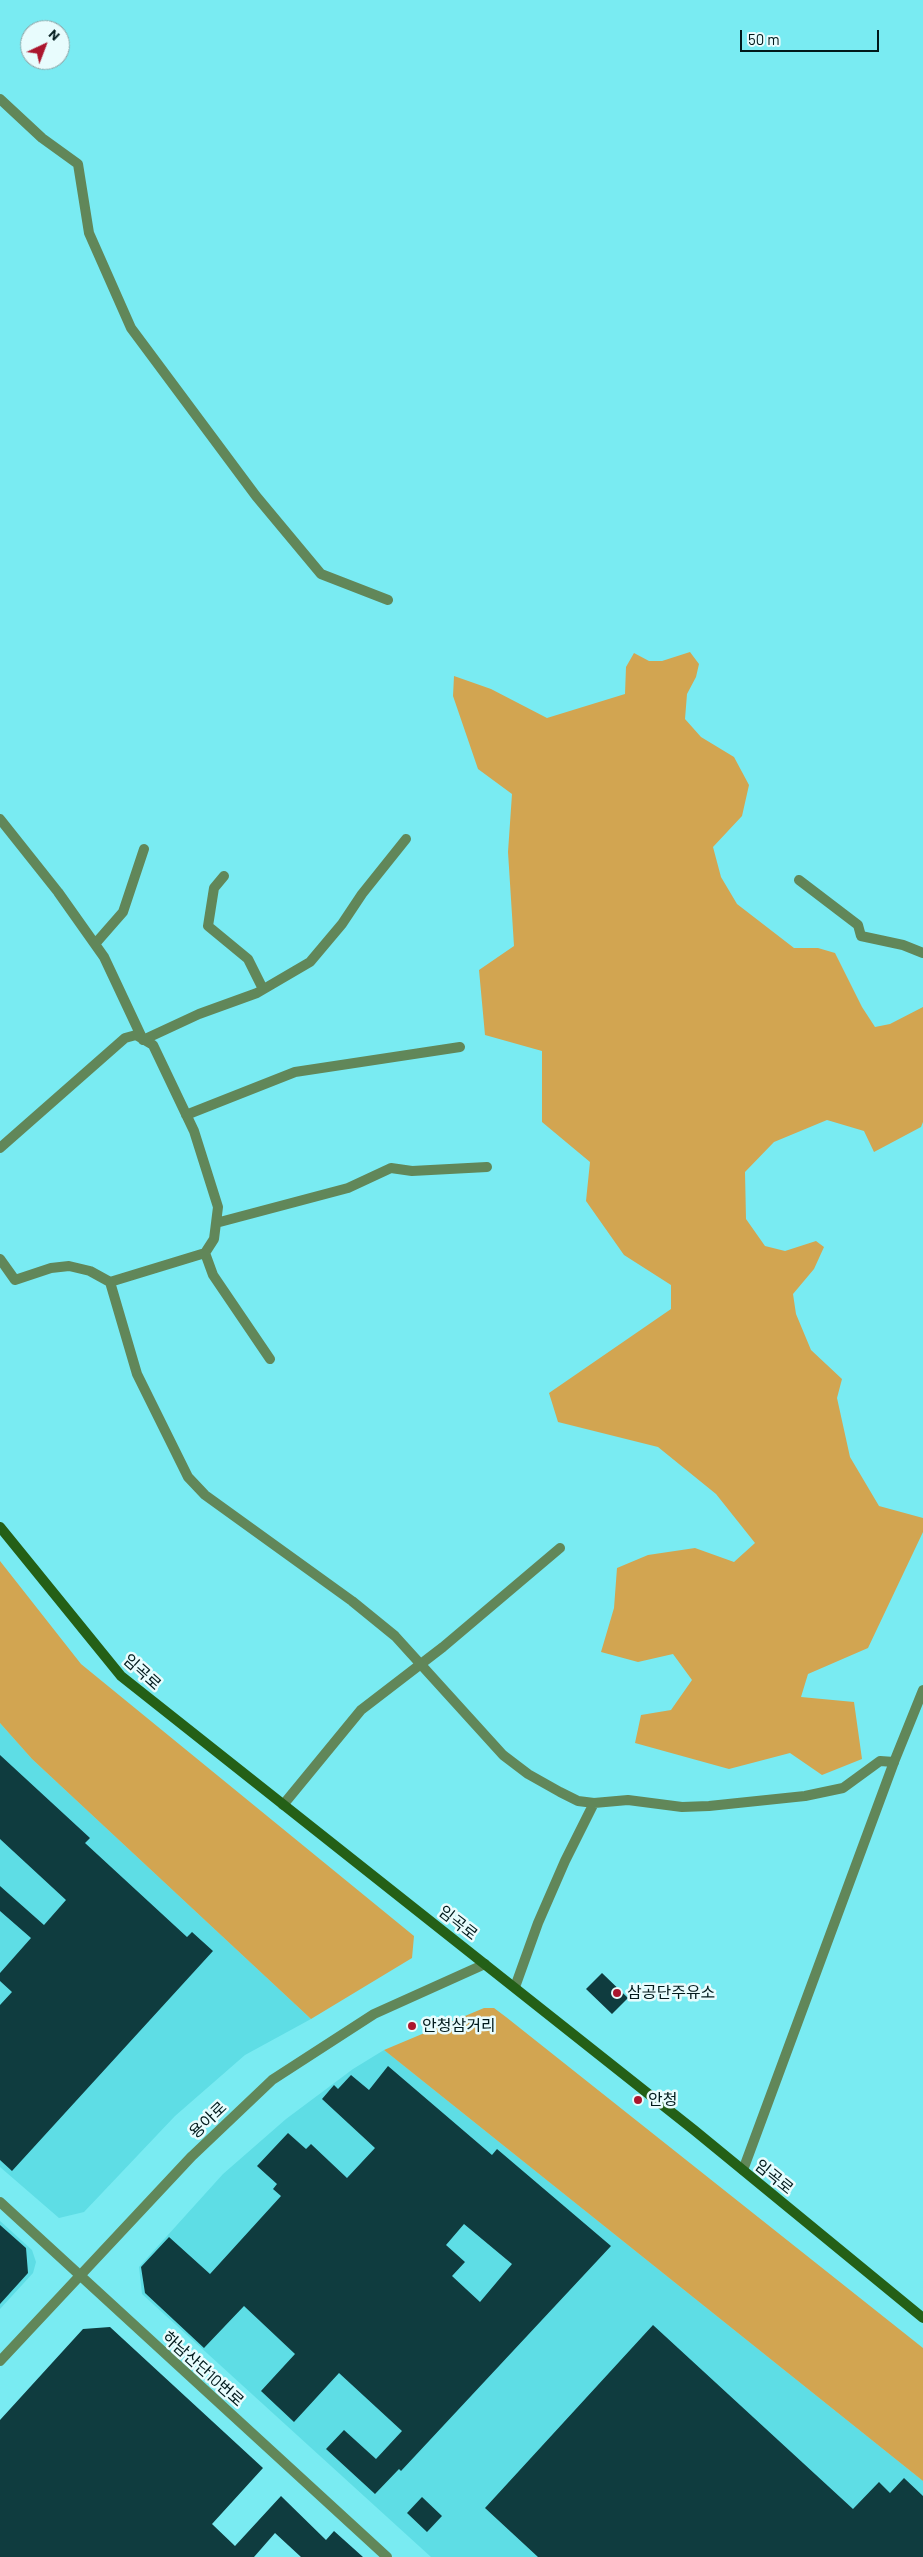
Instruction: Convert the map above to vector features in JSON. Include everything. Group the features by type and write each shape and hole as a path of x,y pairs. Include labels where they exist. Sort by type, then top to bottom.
{"main road":[{"name":"임곡로","path":"0,1527 121,1676 743,2170 923,2318"}],"street":[{"path":"0,98 42,138 78,164 89,233 131,328 256,496 321,574 388,600"},
{"path":"0,819 58,892 104,957 143,1040"},
{"path":"143,1040 199,1014 263,989 310,962 342,924 362,894 406,839"},
{"path":"95,944 122,912 144,850"},
{"path":"224,876 214,888 208,926 248,959 263,989"},
{"path":"799,880 858,925 862,936 903,945 923,953"},
{"path":"0,1148 125,1038 136,1035 153,1045 194,1130 218,1208 214,1239 205,1253 110,1282 90,1272 69,1266 51,1268 14,1280 0,1259"},
{"path":"186,1115 294,1072 460,1047"},
{"path":"216,1223 348,1188 391,1168 435,1171 487,1167"},
{"path":"205,1253 213,1274 270,1359"},
{"path":"110,1282 136,1374 188,1477 204,1495 352,1601 395,1636 503,1755 528,1774 578,1801 594,1803 628,1800 682,1807 805,1796 843,1788 880,1761 894,1762"},
{"path":"282,1804 360,1710 421,1663 560,1548"},
{"path":"743,2170 894,1762 923,1690"},
{"path":"515,1988 538,1923 565,1861 594,1803"},
{"name":"용아로","path":"0,2361 192,2156 272,2080 374,2014 485,1964"},
{"name":"하남산단10번로","path":"0,2202 387,2557"}],"shaded area":[{"path":"690,652 699,664 696,677 687,694 685,719 701,737 734,757 749,785 742,816 713,847 721,877 737,904 794,948 818,948 835,953 862,1007 875,1027 890,1024 923,1007 923,1122 921,1127 874,1152 864,1131 827,1120 774,1142 745,1172 746,1219 765,1246 785,1251 816,1241 824,1247 814,1269 793,1294 796,1314 811,1350 842,1379 837,1398 850,1457 879,1506 923,1518 923,1532 868,1648 808,1674 801,1697 854,1702 862,1759 822,1775 790,1753 729,1769 635,1743 641,1715 671,1710 692,1680 673,1654 638,1662 601,1652 614,1608 617,1568 648,1555 695,1548 734,1562 755,1543 716,1494 658,1447 558,1422 549,1393 671,1309 671,1285 624,1255 586,1201 590,1162 542,1122 542,1051 485,1035 479,970 514,946 508,852 512,794 478,769 453,696 454,676 491,689 547,718 625,694 626,667 634,653 649,661 662,661"},
{"path":"0,1561 81,1664 414,1936 412,1958 311,2019 32,1759 0,1723"},
{"path":"0,1723 32,1759 311,2019 245,2055 175,2116 84,2212 59,2218 0,2167"},
{"path":"484,2008 494,2008 506,2017 923,2348 923,2481 384,2050"},
{"path":"384,2050 923,2481 923,2557 431,2557 142,2294 139,2267 223,2174 286,2119 353,2069"},
{"path":"0,2221 32,2250 36,2262 33,2273 0,2309"}],"building":[{"path":"0,1755 90,1838 85,1843 187,1937 192,1932 213,1951 12,2171 0,2160 0,2005 12,1992 0,1981 0,1973 31,1938 0,1911 0,1886 44,1925 66,1900 0,1839"},
{"path":"602,1973 628,1998 612,2014 586,1989"},
{"path":"388,2066 492,2155 497,2149 611,2246 401,2471 399,2469 375,2494 326,2449 344,2430 376,2459 402,2431 339,2373 294,2422 261,2391 295,2354 244,2306 204,2348 145,2293 141,2267 169,2237 210,2274 281,2196 273,2189 277,2184 257,2166 288,2133 306,2149 311,2144 347,2178 375,2148 322,2099 334,2085 338,2089 351,2075 369,2090","holes":["464,2224 512,2264 480,2302 452,2276 465,2262 446,2245"]},
{"path":"0,2225 26,2248 28,2273 0,2304"},
{"path":"653,2325 853,2509 879,2482 890,2493 904,2478 923,2496 923,2557 538,2557 485,2508"},
{"path":"110,2327 263,2468 212,2524 235,2546 281,2496 326,2540 334,2531 363,2557 301,2557 275,2533 254,2557 0,2557 0,2420 83,2329"},
{"path":"422,2497 442,2516 427,2532 407,2513"}],"place":[{"name":"삼공단주유소","path":"617,1993"},
{"name":"안청삼거리","path":"412,2026"},
{"name":"안청","path":"638,2100"}]}
